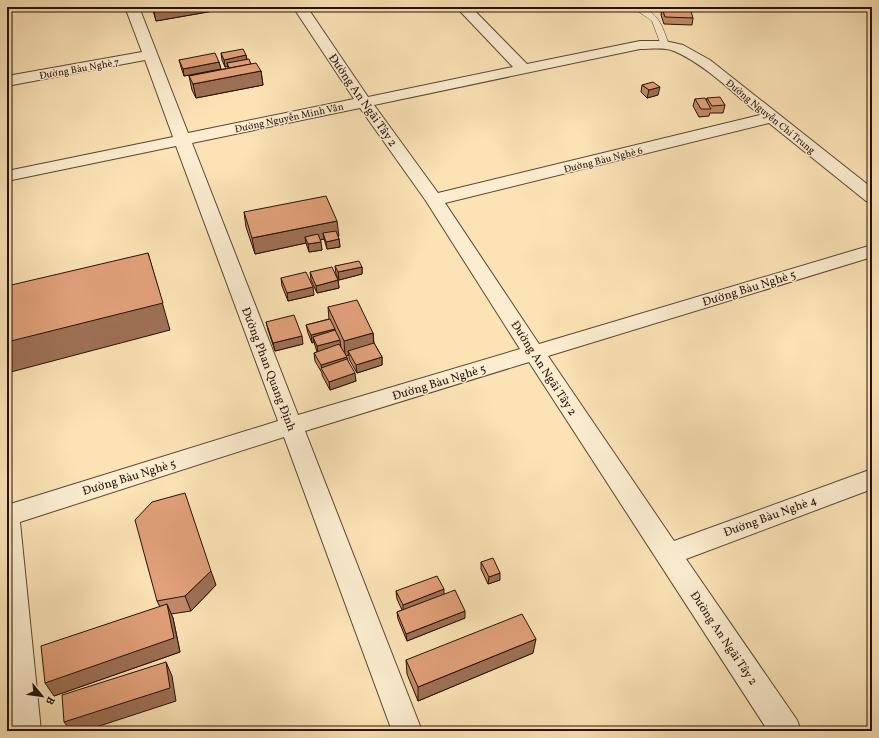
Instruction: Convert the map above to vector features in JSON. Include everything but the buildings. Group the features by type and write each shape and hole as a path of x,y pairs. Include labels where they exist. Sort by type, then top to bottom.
{"street":[{"name":"Đường Phan Quang Định","path":"132,7 407,731"},
{"name":"Đường An Ngãi Tây 2","path":"300,7 363,102 434,200 786,731"},
{"path":"463,7 523,68"},
{"name":"Đường Nguyễn Minh Vân","path":"7,176 523,68 640,45 665,44"},
{"name":"Đường Nguyễn Chí Trung","path":"665,44 690,54 705,64 872,198"},
{"name":"Đường Bàu Nghè 7","path":"7,81 150,55"},
{"name":"Đường Bàu Nghè 6","path":"434,200 772,117"},
{"name":"Đường Bàu Nghè 5","path":"7,517 291,426 872,251"},
{"name":"Đường Bàu Nghè 4","path":"668,554 872,478"},
{"path":"7,517 26,731"}],"lane":[{"path":"636,7 656,20 665,44"}]}
